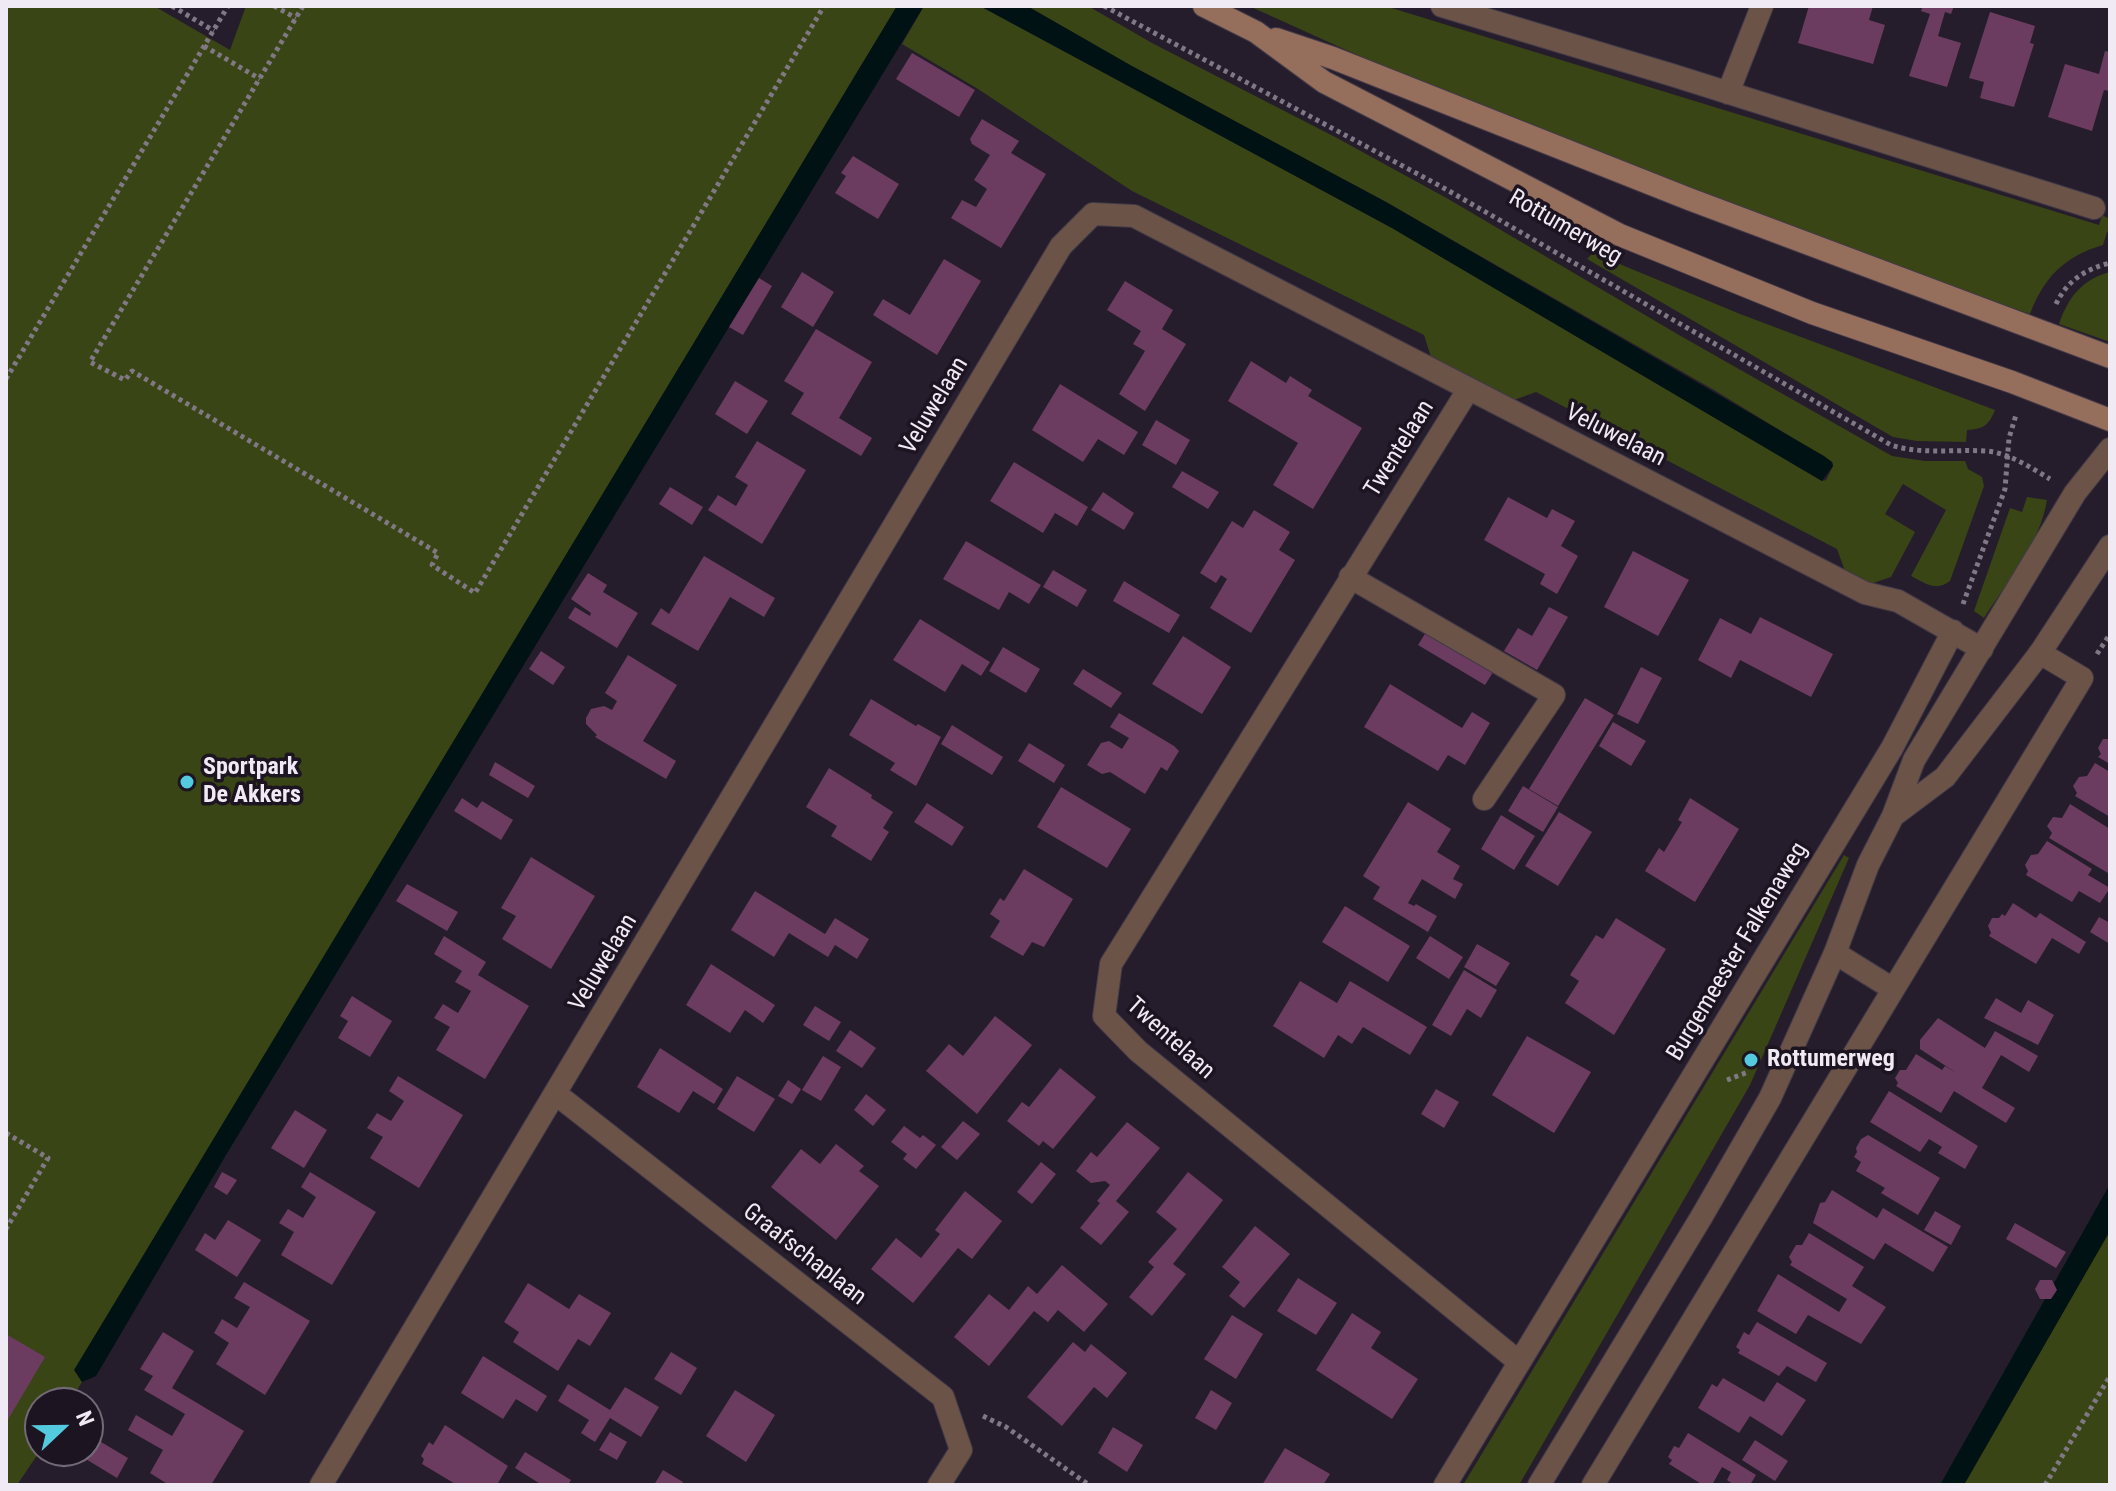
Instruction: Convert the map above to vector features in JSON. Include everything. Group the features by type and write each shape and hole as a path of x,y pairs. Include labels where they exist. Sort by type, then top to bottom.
{"main road":[{"name":"Rottumerweg","path":"1204,6 1256,32 1333,58 1689,199 2110,357"},
{"name":"Rottumerweg","path":"1256,32 1324,82 1620,235 1812,313 2012,382 2110,420"}],"street":[{"path":"1442,6 2094,208"},
{"path":"1728,93 1762,6"},
{"name":"Veluwelaan","path":"321,1485 1061,246 1093,214 1134,216 1865,593 1898,601 1982,649"},
{"name":"Twentelaan","path":"1468,390 1111,964 1104,1016 1138,1051 1519,1362"},
{"path":"1539,1485 1770,1098 1835,953 1868,865 1893,816 1914,760 2075,493 2110,449"},
{"path":"1893,816 1945,777 2040,653 2110,546"},
{"path":"1350,577 1554,695 1484,799"},
{"name":"Burgemeester Falkenaweg","path":"1445,1485 1892,748 1953,631"},
{"path":"1593,1485 2082,678 2040,653"},
{"path":"1835,953 1893,989"},
{"name":"Graafschaplaan","path":"556,1094 943,1397"},
{"path":"939,1485 961,1450 943,1397"}],"path":[{"path":"172,6 214,31"},
{"path":"6,379 228,6"},
{"path":"274,6 296,18"},
{"path":"303,6 90,362 125,380 132,371 425,545 438,553 432,565 475,593 824,6"},
{"name":"Rottumerweg","path":"1104,6 1442,187 1891,445 1918,452 1986,451 2009,457 2047,477"},
{"path":"204,46 260,79"},
{"path":"2052,313 2068,284 2089,270 2110,263"},
{"path":"1953,631 2005,489 2009,438 2014,420"},
{"path":"6,1133 48,1158 6,1229"},
{"path":"2045,1485 2110,1376"},
{"path":"943,1397 1006,1427 1089,1485"}],"green space":[{"name":"Sportpark De Akkers","path":"6,6 154,6 230,50 246,6 897,6 75,1370 82,1382 79,1387 24,1387 24,1467 29,1467 17,1485 6,1485"},
{"path":"924,6 980,6 1392,228 1822,481 1826,480 1832,462 1714,390 1386,202 1130,65 1027,6 1088,6 1450,200 1892,456 1925,461 1965,461 1968,469 1982,477 1984,486 1950,581 1935,586 1911,576 1946,510 1903,484 1885,514 1915,532 1891,577 1870,584 1845,571 1837,549 1536,392 1514,400 1431,357 1424,335 1132,191 978,89 902,44"},
{"path":"1249,6 1385,6 2099,225 2102,215 2110,219 2110,230 2103,245 2078,255 2049,279 2030,314 1878,262 1388,69"},
{"path":"1593,253 1740,314 1995,410 1985,425 1967,430 1966,442 1893,437 1587,259"},
{"path":"2110,272 2110,342 2059,324 2077,291 2091,279"},
{"path":"2027,497 2047,500 2038,531 1984,618 1974,611 2010,508 2022,512"},
{"path":"1844,855 1849,858 1750,1085 1519,1485 1463,1485"},
{"path":"2110,1207 2110,1485 1951,1485"}],"shaded area":[{"path":"897,6 924,6 226,1155 96,1376 82,1382 74,1370"},
{"path":"980,6 1027,6 1130,65 1386,202 1824,456 1833,466 1822,481 1392,228"},
{"path":"2110,1184 2110,1231 1964,1485 1940,1485"}],"building":[{"path":"1809,6 1873,6 1869,20 1885,25 1873,64 1798,43"},
{"path":"1923,6 1954,6 1951,14 1945,12 1938,36 1961,43 1947,87 1909,76 1930,14 1921,11"},
{"path":"1990,12 2035,26 2030,43 2034,44 2014,107 1980,98 1984,82 1969,78"},
{"path":"2105,51 2110,52 2110,91 2104,90 2092,131 2048,117 2065,64 2099,74"},
{"path":"912,53 975,90 959,117 896,79"},
{"path":"982,119 1019,141 1011,153 1046,174 1001,248 951,218 962,200 976,207 987,189 974,180 990,155 972,144 970,139"},
{"path":"853,156 899,184 878,219 835,193 846,176 841,173"},
{"path":"944,259 981,281 937,355 873,315 883,299 910,315"},
{"path":"802,272 834,292 813,327 781,307"},
{"path":"759,278 772,286 743,335 729,327"},
{"path":"1125,281 1173,310 1162,329 1186,344 1145,411 1119,394 1145,351 1133,344 1141,331 1107,310"},
{"path":"816,329 872,362 839,418 872,438 861,456 791,414 804,393 784,381"},
{"path":"1251,361 1286,383 1290,376 1312,390 1308,396 1362,428 1313,509 1273,485 1298,443 1228,401"},
{"path":"735,381 768,401 747,434 715,414"},
{"path":"1060,384 1138,432 1124,455 1098,439 1083,462 1032,430"},
{"path":"1156,420 1190,440 1176,465 1142,445"},
{"path":"757,441 806,470 762,544 708,510 718,495 736,506 748,485 735,477"},
{"path":"1014,462 1088,507 1077,526 1055,513 1043,533 990,501"},
{"path":"1182,471 1219,492 1208,509 1172,487"},
{"path":"670,487 703,507 692,525 659,504"},
{"path":"1103,492 1134,513 1124,530 1091,510"},
{"path":"1508,497 1547,518 1552,509 1575,521 1561,546 1578,556 1557,594 1540,584 1545,574 1484,540"},
{"path":"1254,510 1290,532 1279,550 1295,560 1251,633 1210,608 1227,579 1221,575 1216,583 1200,573 1232,521 1243,528"},
{"path":"966,541 1041,585 1029,604 1009,592 999,610 943,579"},
{"path":"1633,551 1689,580 1658,636 1604,607"},
{"path":"704,556 775,598 764,617 730,597 698,651 651,624 661,608 669,614"},
{"path":"1053,570 1087,590 1077,607 1043,587"},
{"path":"588,573 607,585 603,592 638,613 617,648 568,618 575,607 590,616 591,613 571,599"},
{"path":"1124,581 1180,615 1169,633 1113,601"},
{"path":"1549,607 1568,617 1537,670 1504,651 1518,628 1532,636"},
{"path":"1760,617 1833,654 1811,697 1740,660 1731,678 1698,660 1720,618 1751,634"},
{"path":"920,619 990,662 981,676 962,664 945,692 893,660"},
{"path":"1428,629 1495,669 1485,685 1418,645"},
{"path":"1183,636 1231,667 1202,714 1152,684"},
{"path":"1003,647 1040,669 1026,693 989,671"},
{"path":"541,651 565,667 553,685 529,669"},
{"path":"628,655 677,685 643,741 676,761 666,779 595,737 597,735 586,724 591,709 604,706 612,710 617,701 605,693"},
{"path":"1641,667 1662,678 1638,724 1617,714"},
{"path":"1083,669 1122,693 1111,708 1073,684"},
{"path":"1390,684 1462,728 1472,712 1490,723 1465,765 1448,755 1438,771 1364,727"},
{"path":"1585,698 1614,715 1558,806 1529,789"},
{"path":"871,699 941,737 916,786 890,770 895,763 849,735"},
{"path":"1119,713 1179,751 1167,771 1161,767 1145,794 1110,772 1102,774 1087,765 1101,743 1109,741 1122,749 1129,738 1110,727"},
{"path":"1613,722 1646,741 1631,766 1599,746"},
{"path":"952,725 1003,757 992,775 941,744"},
{"path":"2103,739 2110,739 2110,764 2098,757 2101,754 2098,748"},
{"path":"1029,743 1065,765 1054,783 1018,761"},
{"path":"495,762 535,786 528,798 489,775"},
{"path":"2095,763 2110,772 2110,817 2075,796 2077,793 2073,786 2079,777 2087,776"},
{"path":"829,768 893,812 883,828 889,832 871,861 831,836 837,826 806,807"},
{"path":"1523,786 1558,807 1543,832 1508,811"},
{"path":"1061,787 1131,829 1107,868 1037,827"},
{"path":"462,798 477,808 482,801 513,820 501,840 454,811"},
{"path":"1690,798 1739,829 1695,902 1645,871 1659,848 1664,852 1682,822 1678,820"},
{"path":"1408,802 1451,829 1437,852 1460,866 1453,879 1463,884 1455,899 1422,879 1408,903 1437,916 1428,932 1373,899 1380,887 1363,876"},
{"path":"927,803 964,827 952,846 914,822"},
{"path":"2070,804 2110,829 2108,873 2049,838 2052,833 2047,826 2053,817 2062,818"},
{"path":"1559,812 1592,832 1558,886 1525,866"},
{"path":"1501,815 1535,836 1514,870 1481,849"},
{"path":"2047,841 2092,869 2088,875 2110,888 2100,903 2079,891 2072,902 2026,875 2025,865 2031,855 2038,854"},
{"path":"531,857 595,896 551,969 502,939 516,916 501,908"},
{"path":"1024,869 1073,899 1044,947 1032,942 1023,956 990,937 1000,921 990,914 1000,898 1004,901"},
{"path":"407,884 458,912 447,931 396,901"},
{"path":"755,891 825,934 835,918 869,939 857,959 835,945 828,957 789,933 774,957 731,930"},
{"path":"2013,903 2036,918 2040,913 2086,942 2079,954 2052,938 2036,964 1989,936 1988,926 1992,918 1999,918 2002,914 2005,916"},
{"path":"1345,906 1410,946 1388,982 1322,942"},
{"path":"2099,917 2110,923 2110,944 2090,932"},
{"path":"1616,918 1666,949 1614,1035 1565,1003 1579,981 1570,975 1596,935 1603,939"},
{"path":"444,936 486,962 478,975 529,1006 485,1079 436,1050 450,1027 434,1018 443,1004 458,1013 471,991 455,982 462,971 434,954"},
{"path":"1430,936 1463,957 1449,979 1416,958"},
{"path":"1477,944 1510,963 1496,986 1464,967"},
{"path":"711,964 775,1005 763,1023 745,1010 730,1033 686,1005"},
{"path":"1464,970 1497,990 1481,1018 1467,1009 1451,1036 1432,1025"},
{"path":"1300,981 1337,1003 1350,981 1427,1027 1410,1055 1363,1027 1352,1044 1338,1035 1324,1058 1273,1026"},
{"path":"352,996 392,1021 370,1057 338,1038 348,1021 340,1016"},
{"path":"1996,998 2021,1013 2028,1000 2054,1015 2038,1045 1984,1018"},
{"path":"815,1006 841,1022 829,1041 803,1025"},
{"path":"995,1016 1032,1045 977,1114 926,1071 949,1044 963,1056"},
{"path":"1938,1018 1985,1048 1995,1031 2038,1056 2029,1072 2001,1055 1982,1088 2015,1108 2006,1123 1954,1091 1941,1113 1896,1086 1895,1078 1900,1070 1906,1070 1916,1054 1942,1070 1945,1066 1958,1074 1920,1049 1920,1040"},
{"path":"850,1030 876,1048 862,1068 836,1051"},
{"path":"1527,1036 1591,1072 1554,1133 1492,1095"},
{"path":"660,1048 723,1089 714,1104 693,1091 679,1113 637,1087"},
{"path":"823,1056 841,1067 821,1101 802,1090"},
{"path":"1060,1068 1096,1097 1053,1149 1043,1141 1039,1146 1007,1121 1022,1102 1029,1107"},
{"path":"398,1076 463,1115 419,1188 370,1158 383,1137 367,1128 377,1113 391,1121 404,1101 389,1091"},
{"path":"737,1076 775,1099 754,1132 717,1109"},
{"path":"788,1080 801,1089 792,1104 778,1096"},
{"path":"1436,1089 1459,1102 1444,1128 1421,1114"},
{"path":"1889,1091 1978,1146 1965,1169 1938,1153 1942,1147 1929,1139 1920,1152 1870,1122"},
{"path":"866,1094 886,1110 873,1126 854,1110"},
{"path":"295,1110 327,1130 304,1168 271,1148"},
{"path":"963,1121 980,1134 957,1160 941,1147"},
{"path":"1127,1122 1160,1148 1116,1201 1129,1212 1101,1245 1080,1228 1110,1185 1105,1181 1091,1183 1076,1171 1091,1152 1097,1157"},
{"path":"904,1126 936,1145 916,1169 903,1159 907,1154 891,1142"},
{"path":"1868,1135 1940,1178 1918,1215 1881,1193 1885,1188 1856,1171 1861,1162 1854,1157 1856,1148 1861,1139"},
{"path":"836,1144 864,1166 859,1171 879,1186 836,1240 771,1187 801,1149 820,1164"},
{"path":"1041,1162 1056,1174 1032,1204 1017,1192"},
{"path":"222,1172 237,1180 227,1195 214,1187"},
{"path":"310,1172 376,1212 332,1285 281,1255 294,1232 279,1223 288,1209 303,1218 316,1197 301,1187"},
{"path":"1188,1172 1223,1200 1173,1264 1186,1274 1152,1316 1129,1297 1154,1267 1148,1262 1177,1229 1156,1212"},
{"path":"1832,1190 1877,1218 1883,1208 1948,1247 1933,1272 1885,1243 1874,1260 1813,1223 1820,1203 1825,1202"},
{"path":"965,1191 1002,1221 972,1259 958,1248 913,1303 871,1269 896,1238 921,1258 940,1234 935,1230"},
{"path":"1935,1211 1961,1226 1951,1245 1924,1230"},
{"path":"228,1220 261,1240 237,1277 195,1250 205,1233 215,1240"},
{"path":"2015,1223 2066,1252 2056,1268 2006,1239"},
{"path":"1255,1226 1290,1254 1244,1308 1229,1296 1240,1282 1222,1267"},
{"path":"1809,1233 1864,1267 1852,1286 1886,1307 1861,1344 1808,1315 1796,1334 1757,1311 1778,1274 1839,1312 1847,1299 1790,1265 1789,1257 1796,1245 1802,1245"},
{"path":"1062,1265 1108,1304 1084,1332 1058,1310 1048,1322 1034,1311 989,1366 954,1337 989,1294 1009,1310 1028,1286 1037,1294"},
{"path":"1298,1278 1337,1303 1316,1335 1277,1311"},
{"path":"2040,1280 2052,1280 2057,1290 2051,1299 2040,1299 2035,1289"},
{"path":"244,1282 310,1321 265,1395 216,1364 229,1343 214,1333 222,1319 237,1328 250,1307 234,1298"},
{"path":"528,1283 569,1309 579,1294 611,1313 590,1346 578,1339 558,1371 513,1342 519,1332 504,1322"},
{"path":"1352,1313 1381,1332 1371,1348 1418,1379 1392,1419 1316,1370"},
{"path":"1232,1315 1263,1334 1236,1379 1204,1359"},
{"path":"1757,1322 1827,1363 1816,1382 1787,1366 1779,1376 1738,1353 1740,1350 1736,1347 1744,1332 1749,1335"},
{"path":"163,1332 194,1351 172,1388 244,1431 211,1485 169,1485 150,1473 163,1450 128,1430 136,1415 172,1436 185,1414 144,1390 153,1376 140,1369"},
{"path":"6,1334 45,1357 27,1387 24,1387 24,1393 6,1423"},
{"path":"1073,1342 1085,1352 1091,1344 1127,1373 1107,1398 1094,1387 1062,1426 1027,1397"},
{"path":"671,1352 697,1368 681,1395 654,1379"},
{"path":"483,1356 547,1396 537,1412 516,1399 503,1419 461,1393"},
{"path":"1723,1378 1764,1402 1777,1382 1806,1400 1782,1436 1750,1416 1739,1433 1698,1408 1712,1384 1717,1387"},
{"path":"568,1384 610,1410 625,1387 659,1407 641,1437 610,1418 595,1442 581,1433 589,1420 558,1401"},
{"path":"735,1390 775,1415 746,1462 706,1436"},
{"path":"1211,1390 1232,1403 1216,1430 1195,1418"},
{"path":"445,1425 508,1466 498,1483 457,1485 422,1464 424,1459 421,1456 429,1442 433,1445"},
{"path":"1113,1427 1143,1445 1127,1472 1098,1453"},
{"path":"610,1432 627,1442 617,1460 599,1450"},
{"path":"1688,1433 1756,1475 1750,1485 1734,1485 1727,1480 1731,1472 1722,1467 1712,1485 1703,1485 1669,1464 1672,1460 1668,1457 1674,1446 1679,1448"},
{"path":"1755,1440 1788,1461 1775,1481 1742,1460"},
{"path":"104,1444 128,1458 117,1478 99,1467 104,1467"},
{"path":"1285,1448 1330,1474 1323,1485 1262,1485"},
{"path":"525,1452 571,1480 568,1485 542,1485 515,1468"},
{"path":"663,1470 683,1482 681,1485 654,1485"}],"place":[{"name":"Sportpark De Akkers","path":"187,782"},
{"name":"Rottumerweg","path":"1751,1060"}]}
